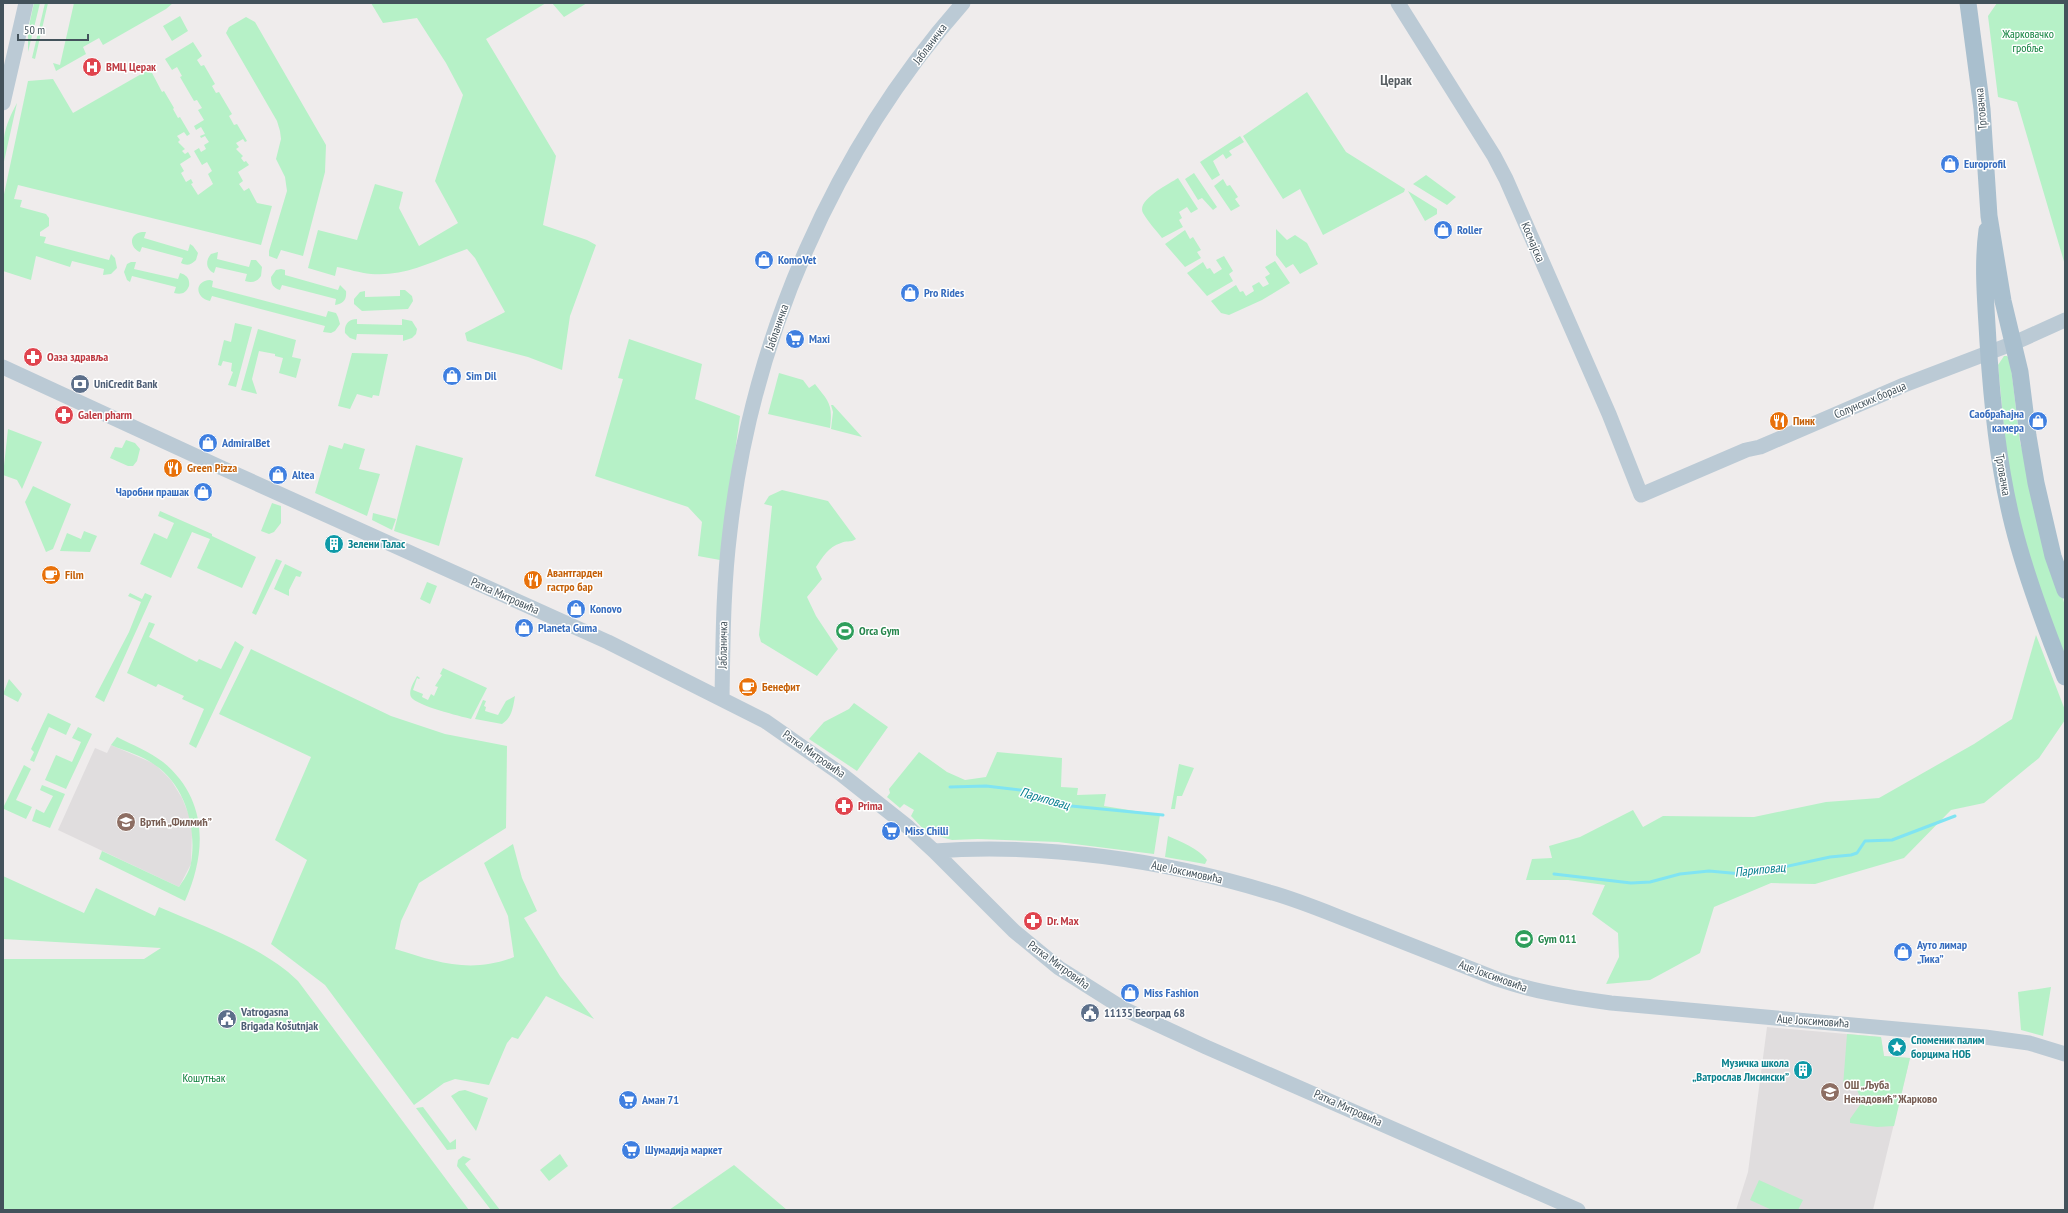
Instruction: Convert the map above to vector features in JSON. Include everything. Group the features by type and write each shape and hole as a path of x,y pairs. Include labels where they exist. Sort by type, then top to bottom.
{"main road":[{"name":"Трговачка","path":"1968,3 1982,109 1989,216 2003,301 2020,372 2029,448 2037,491 2053,556 2065,590"},
{"name":"Трговачка","path":"1989,216 1984,270 1989,353 1998,444 2009,507 2026,574 2065,677"}],"street":[{"path":"3,103 26,3"},
{"name":"Јабланичка","path":"722,698 726,565 734,498 751,416 779,317 807,250 849,163 873,124 924,50 964,3"},
{"name":"Космајска","path":"1398,3 1506,179 1609,414 1641,494"},
{"name":"Солунских бораца","path":"1641,494 1746,450 1760,447 1904,385 2014,343 2065,320"},
{"name":"Ратка Митровића","path":"3,367 608,642 722,698 765,721 841,774 934,851 1025,941 1066,973 1110,1001 1192,1041 1578,1210"},
{"name":"Аце Јоксимовића","path":"934,851 997,850 1080,855 1146,864 1235,882 1297,901 1513,984 1560,996 1725,1014 1985,1037 2029,1043 2065,1054"}],"shaded area":[{"name":"Вртић „Филмић”","path":"111,745 155,764 171,780 182,798 189,815 192,832 191,864 179,887 58,830 95,748 107,753"},
{"name":"ОШ „Љуба Ненадовић” Жарково","path":"1767,1027 1881,1037 1884,1056 1910,1058 1873,1210 1736,1210 1748,1172"}],"green space":[{"path":"34,3 40,3 28,52 28,30"},
{"path":"45,3 48,3 35,59 32,58"},
{"path":"74,3 173,3 166,9 103,45 99,38 83,47 86,54 56,71 53,63 60,65"},
{"path":"371,3 546,3 486,39 556,156 543,225 587,240 596,245 570,316 562,370 528,357 467,341 465,333 505,312 475,258 467,249 420,267 396,273 371,274 337,267 335,276 308,268 318,230 357,240 375,184 403,192 399,208 419,246 458,223 435,181 463,95 446,63 417,18 383,23"},
{"path":"552,3 587,3 564,17"},
{"name":"Жарковачко гробље","path":"1997,3 2065,3 2065,265 2017,102 1998,97 1988,16"},
{"path":"180,16 188,31 172,41 163,26"},
{"path":"246,17 255,22 326,145 325,172 303,256 281,250 277,259 269,256 269,251 287,191 285,177 276,159 281,139 277,121 226,33 229,27"},
{"path":"193,42 202,56 197,60 201,66 204,65 215,84 212,86 216,93 219,92 232,114 229,116 234,125 237,124 247,141 245,142 243,139 236,143 239,147 236,149 243,156 241,158 249,165 238,172 243,181 239,184 244,191 249,188 257,203 272,206 261,245 18,185 14,199 22,200 20,207 46,214 49,218 49,226 40,232 40,236 46,237 44,243 109,260 111,254 115,258 117,268 111,274 103,275 104,269 72,261 70,267 36,256 31,280 3,271 3,199 28,81 53,79 73,113 150,69 162,92 164,91 174,108 173,109 178,118 180,117 190,134 187,136 184,132 177,136 180,140 178,142 185,149 182,151 185,154 188,152 191,157 180,164 184,171 181,173 186,182 191,179 193,183 191,184 198,195 213,184 208,174 212,171 207,162 202,165 194,151 199,148 201,152 206,149 204,145 209,142 205,136 201,138 200,136 205,134 201,127 196,130 194,126 204,120 198,110 202,108 197,100 194,101 180,77 182,76 177,67 172,70 165,59"},
{"path":"1307,92 1346,152 1405,189 1404,192 1323,235 1300,189 1283,199 1243,136"},
{"path":"17,103 3,166 3,148 6,127"},
{"path":"1240,136 1244,142 1229,151 1232,155 1226,159 1223,154 1213,161 1220,175 1212,180 1200,162"},
{"path":"1194,173 1217,207 1213,210 1202,198 1198,200 1185,179"},
{"path":"1426,175 1456,197 1447,205 1413,184"},
{"path":"1178,178 1198,209 1191,213 1187,207 1179,212 1182,218 1179,220 1183,227 1162,238 1143,213 1142,208 1144,203 1154,193"},
{"path":"1223,179 1227,186 1230,185 1238,197 1235,199 1240,206 1231,211 1214,186"},
{"path":"1408,191 1437,209 1437,214 1425,221"},
{"path":"1276,229 1287,240 1295,235 1307,243 1318,264 1300,274 1293,264 1286,268 1276,255"},
{"path":"1185,230 1190,239 1193,237 1201,250 1197,252 1201,258 1185,267 1165,244"},
{"path":"146,232 144,238 188,251 190,244 198,253 196,260 187,265 181,263 183,258 142,247 140,252 136,250 132,244 133,238 138,233"},
{"path":"218,252 217,259 249,267 251,260 256,260 262,267 261,276 256,281 250,282 245,281 247,274 216,267 214,273 209,269 207,262 211,254"},
{"path":"1224,256 1233,271 1229,274 1233,281 1207,296 1187,273 1203,262 1207,269 1210,268 1214,274 1222,269 1216,260"},
{"path":"1275,261 1290,283 1262,300 1229,315 1221,313 1211,301 1236,285 1240,292 1243,291 1246,296 1254,291 1252,286 1259,282 1263,287 1269,284 1265,277 1270,274 1265,267"},
{"path":"136,262 134,269 178,279 180,273 186,276 189,286 185,292 179,294 174,293 176,287 132,276 130,282 127,280 124,272 127,264"},
{"path":"276,270 285,270 285,275 338,290 340,285 346,291 345,299 342,303 335,305 336,299 282,285 280,290 273,285 271,282 271,277"},
{"path":"210,280 213,281 212,287 326,317 328,311 336,313 340,324 335,331 331,333 323,332 325,326 212,296 210,301 201,297 198,290 201,283"},
{"path":"400,290 405,290 412,296 413,301 408,309 362,311 354,304 354,299 360,292 365,291 365,297 400,296"},
{"path":"357,319 357,324 402,325 402,319 412,321 417,329 416,334 412,338 403,341 403,335 357,334 356,340 350,338 345,333 345,327 352,320"},
{"path":"235,323 252,327 236,387 228,385 233,372 231,371 232,363 223,361 221,366 218,365 224,340 231,342"},
{"path":"258,329 296,340 292,357 301,359 296,378 279,373 283,358 275,356 275,354 259,351 252,379 257,394 241,390"},
{"path":"629,339 702,364 695,399 740,416 720,560 698,556 702,522 688,507 595,476 623,379 618,378"},
{"path":"352,353 388,354 379,396 373,395 372,398 357,394 350,409 338,406"},
{"path":"2004,356 2007,356 2010,359 2020,442 2065,606 2065,658 2043,605 2010,491 1998,365"},
{"path":"779,373 803,380 809,388 815,384 829,404 831,414 830,428 768,414"},
{"path":"831,405 833,405 862,437 831,429 833,412"},
{"path":"8,429 42,442 22,489 17,480 3,475"},
{"path":"126,440 135,443 140,449 137,461 133,466 128,466 110,458 115,447 122,448"},
{"path":"344,443 365,449 359,469 380,474 367,516 315,493 329,445 342,449"},
{"path":"416,445 463,458 439,546 394,531"},
{"path":"33,486 71,504 53,549 46,552 25,502"},
{"path":"782,490 828,501 856,539 836,545 826,553 816,567 822,579 807,597 816,616 838,649 817,676 761,642 759,635 772,506 764,504 769,496"},
{"path":"272,503 281,506 281,523 274,532 269,534 261,531"},
{"path":"160,511 212,534 212,536 256,557 242,588 197,568 210,539 192,532 171,578 140,564 154,533 167,539 174,523 158,516"},
{"path":"373,513 396,519 392,530 372,520"},
{"path":"84,531 97,536 90,552 60,551 67,533 81,539"},
{"path":"276,559 282,561 256,615 252,613"},
{"path":"285,564 302,572 300,577 296,576 289,590 289,596 274,589"},
{"path":"427,582 437,586 430,604 420,599"},
{"path":"130,593 142,599 145,593 152,596 104,702 95,697 129,632 141,602 128,596"},
{"path":"149,622 155,624 149,637 197,662 199,659 221,669 235,641 244,647 196,748 189,744 204,709 182,699 184,696 158,684 156,687 127,673"},
{"path":"2036,635 2065,710 2065,720 2039,758 1984,803 1951,810 1904,858 1815,884 1771,883 1714,907 1700,953 1650,980 1606,984 1619,957 1618,933 1592,914 1605,885 1568,880 1526,880 1532,859 1552,858 1549,846 1580,837 1633,810 1643,827 1663,816 1754,817 1826,802 1879,798 1974,744 2012,719"},
{"path":"251,649 391,716 445,734 507,746 506,828 419,883 401,921 395,949 440,962 468,965 483,965 514,957 508,916 484,863 513,844 522,878 537,911 524,918 560,976 594,1019 546,996 518,1039 512,1037 507,1043 489,1085 455,1079 444,1083 414,1105 325,985 271,944 307,860 275,840 311,757 219,714"},
{"path":"443,668 487,688 471,719 421,704 411,697 411,689 417,676 420,678 417,678 413,690 423,694 422,697 428,700 431,694 434,696 438,687 435,686 442,675 440,674"},
{"path":"9,679 22,694 18,702 3,694"},
{"path":"515,696 510,715 502,724 475,719 483,700 486,701 484,706 486,707 485,711 498,715 506,701"},
{"path":"854,703 888,727 857,771 809,739 824,722 849,709"},
{"path":"48,713 71,724 66,735 49,727 34,762 30,760 34,752 31,749"},
{"path":"78,727 92,734 66,789 45,780 56,755 72,762 81,742 72,738"},
{"path":"117,737 158,758 178,777 189,792 196,809 200,845 197,864 185,901 99,859 102,851 179,887 188,873 191,863 192,836 190,822 181,796 174,784 155,765 139,756 111,745"},
{"path":"919,752 947,772 965,780 986,777 997,752 1062,758 1061,787 1078,788 1077,795 1106,794 1104,806 1160,815 1154,854 1058,842 978,839 952,840 927,833 911,816 914,810 904,804 900,808 887,797 890,793 889,789"},
{"path":"1179,764 1194,768 1182,796 1177,796 1175,809 1171,809"},
{"path":"24,765 31,769 16,800 32,807 26,819 4,809 4,806"},
{"path":"42,785 65,794 50,828 32,821 36,809 44,813 53,796 40,790"},
{"path":"1168,836 1199,852 1207,860 1205,864 1165,857"},
{"name":"Кошутњак","path":"3,876 84,913 96,888 155,916 159,907 232,938 268,958 284,969 298,981 469,1210 3,1210 3,959 144,959 161,948 3,939"},
{"path":"2051,987 2043,1036 2021,1030 2018,992"},
{"path":"1847,1034 1881,1037 1884,1056 1910,1058 1894,1126 1877,1127 1850,1123 1850,1119 1862,1102 1857,1090 1843,1086"},
{"path":"465,1090 488,1098 476,1131 451,1096 459,1091"},
{"path":"423,1107 450,1143 456,1139 456,1149 447,1150 416,1108"},
{"path":"560,1154 568,1166 549,1181 540,1170"},
{"path":"463,1156 471,1159 465,1164 500,1210 491,1210 457,1166 458,1160"},
{"path":"734,1165 787,1210 669,1210"},
{"path":"1759,1180 1803,1200 1798,1210 1772,1210 1750,1200"}],"waterway":[{"name":"Париповац","path":"950,787 986,786 1028,791 1061,805 1163,815"},
{"name":"Париповац","path":"1554,874 1631,883 1650,882 1680,874 1709,871 1742,874 1770,870 1830,857 1851,855 1857,853 1865,841 1892,840 1955,816"}],"place":[{"name":"ВМЦ Церак","path":"92,67"},
{"name":"Europrofil","path":"1950,164"},
{"name":"Roller","path":"1443,230"},
{"name":"KomoVet","path":"764,260"},
{"name":"Pro Rides","path":"910,293"},
{"name":"Maxi","path":"795,339"},
{"name":"Оаза здравља","path":"33,357"},
{"name":"Sim Dil","path":"452,376"},
{"name":"UniCredit Bank","path":"80,384"},
{"name":"Galen pharm","path":"64,415"},
{"name":"Пинк","path":"1779,421"},
{"name":"Саобраћајна камера","path":"2038,421"},
{"name":"AdmiralBet","path":"208,443"},
{"name":"Green Pizza","path":"173,468"},
{"name":"Altea","path":"278,475"},
{"name":"Чаробни прашак","path":"203,492"},
{"name":"Зелени Талас","path":"334,544"},
{"name":"Film","path":"51,575"},
{"name":"Авантгарден гастро бар","path":"533,580"},
{"name":"Konovo","path":"576,609"},
{"name":"Planeta Guma","path":"524,628"},
{"name":"Orca Gym","path":"845,631"},
{"name":"Бенефит","path":"748,687"},
{"name":"Prima","path":"844,806"},
{"name":"Вртић „Филмић”","path":"126,822"},
{"name":"Miss Chilli","path":"891,831"},
{"name":"Dr. Max","path":"1033,921"},
{"name":"Gym 011","path":"1524,939"},
{"name":"Ауто лимар „Тика”","path":"1903,952"},
{"name":"Miss Fashion","path":"1130,993"},
{"name":"11135 Београд 68","path":"1090,1013"},
{"name":"Vatrogasna Brigada Košutnjak","path":"227,1019"},
{"name":"Споменик палим борцима НОБ","path":"1897,1047"},
{"name":"Музичка школа „Ватрослав Лисински”","path":"1803,1070"},
{"name":"ОШ „Љуба Ненадовић” Жарково","path":"1830,1092"},
{"name":"Аман 71","path":"628,1100"},
{"name":"Шумадија маркет","path":"631,1150"}],"district":[{"name":"Церак","path":"1396,80"}]}
